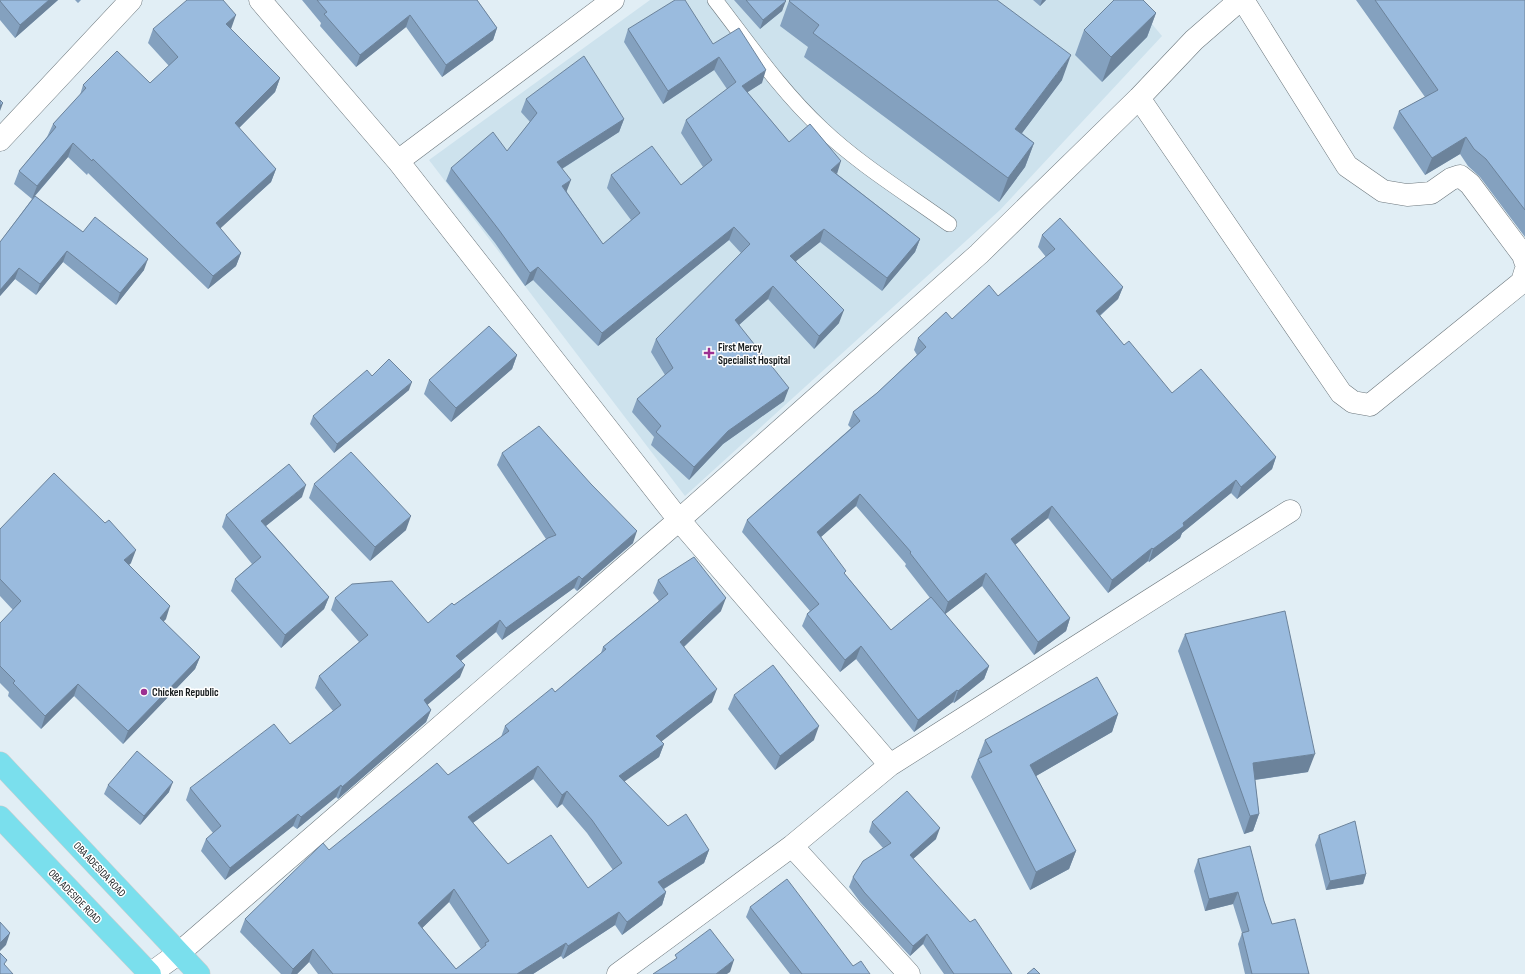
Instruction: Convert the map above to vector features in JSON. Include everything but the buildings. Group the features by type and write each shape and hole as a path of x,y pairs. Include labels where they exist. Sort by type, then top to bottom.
{"main road":[{"name":"OBA ADESIDA ROAD","path":"0,763 199,974"},
{"name":"OBA ADESIDE ROAD","path":"0,817 150,974"}],"street":[{"path":"0,140 131,0"},
{"path":"260,0 398,161 679,520 890,764"},
{"path":"398,161 613,0"},
{"path":"150,974 179,953 679,520 979,254 1139,98 1194,40 1240,0"},
{"path":"1243,0 1347,166 1383,191 1407,194 1431,193 1451,179 1460,176 1470,184 1523,255 1525,261"},
{"path":"1139,98 1341,393 1353,402 1370,405 1522,282 1525,272"},
{"path":"618,974 792,846 890,764 1290,511"},
{"path":"792,846 909,974"}],"lane":[{"path":"715,0 782,89 822,129 852,154 949,224"}],"shaded area":[{"name":"First Mercy Specialist Hospital","path":"650,0 1132,0 1162,36 1000,210 685,496 429,160"}],"place":[{"name":"First Mercy Specialist Hospital","path":"709,353"},
{"name":"Chicken Republic","path":"144,692"}]}
